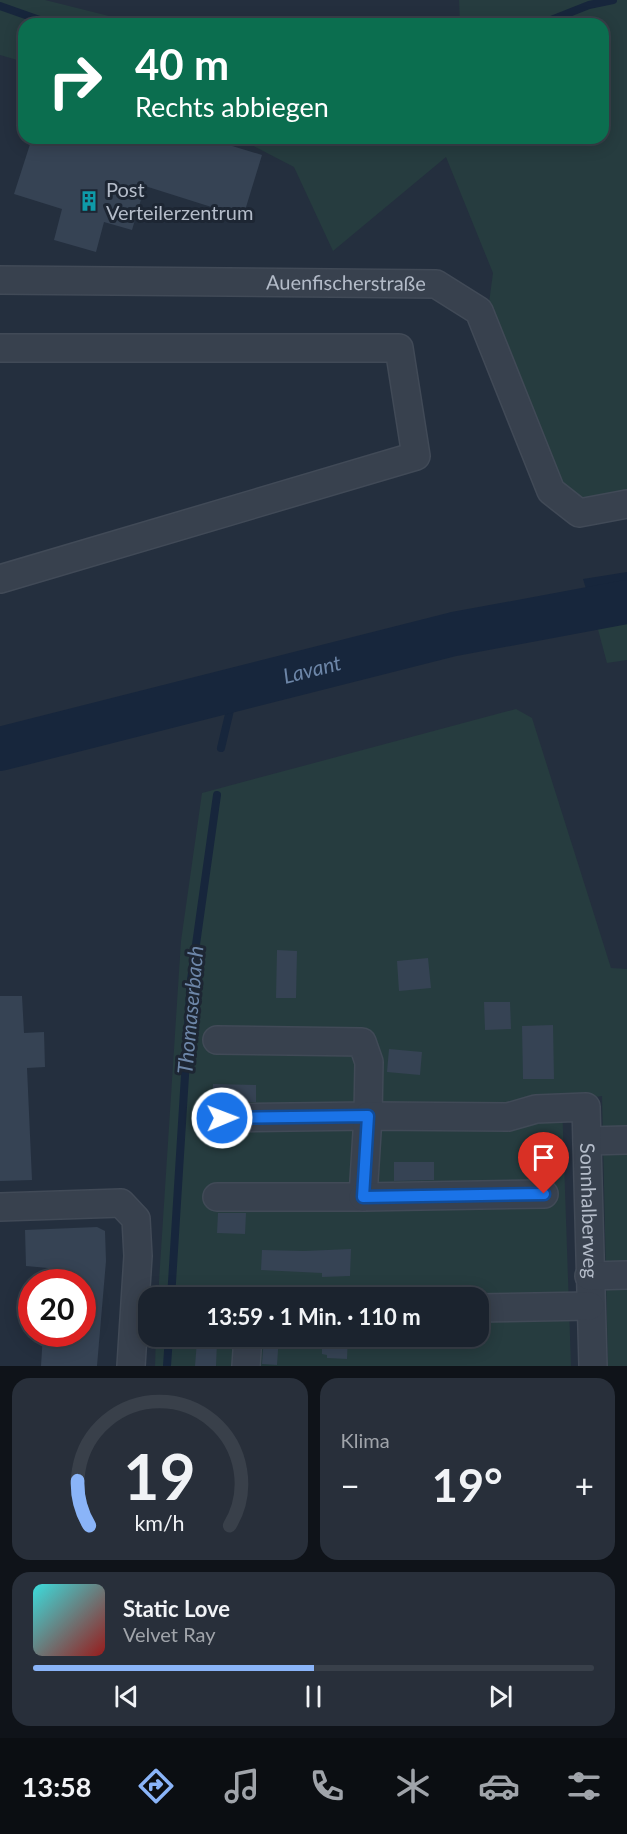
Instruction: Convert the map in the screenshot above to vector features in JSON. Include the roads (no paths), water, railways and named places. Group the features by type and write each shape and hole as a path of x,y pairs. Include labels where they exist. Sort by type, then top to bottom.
{"street":[{"name":"Auenfischerstraße","path":"0,280 436,284 479,311 551,491 579,513 627,504"},
{"path":"0,348 399,348 416,456 0,579"},
{"path":"217,1040 362,1042 369,1062 363,1197"},
{"name":"Sonnhalberweg","path":"368,1116 508,1117 536,1109 586,1107 593,1366"},
{"path":"222,1118 368,1116"},
{"path":"587,1141 627,1140"},
{"path":"217,1197 544,1194"},
{"path":"0,1207 121,1203 136,1219 138,1256 131,1366"},
{"path":"590,1276 627,1275"},
{"path":"489,1308 590,1306"},
{"path":"246,1366 247,1347"}],"water":[{"path":"627,572 627,616 596,622 583,579"}],"waterway":[{"path":"556,18 589,5 613,0"},
{"path":"0,6 34,18"},
{"name":"Lavant","path":"0,749 454,634 627,602"},
{"name":"Thomaserbach","path":"221,748 235,689"},
{"name":"Thomaserbach","path":"172,1287 191,980 217,795"},
{"name":"Thomaserbach","path":"167,1366 168,1347"}],"place":[{"name":"Post Verteilerzentrum","path":"89,201"}]}
